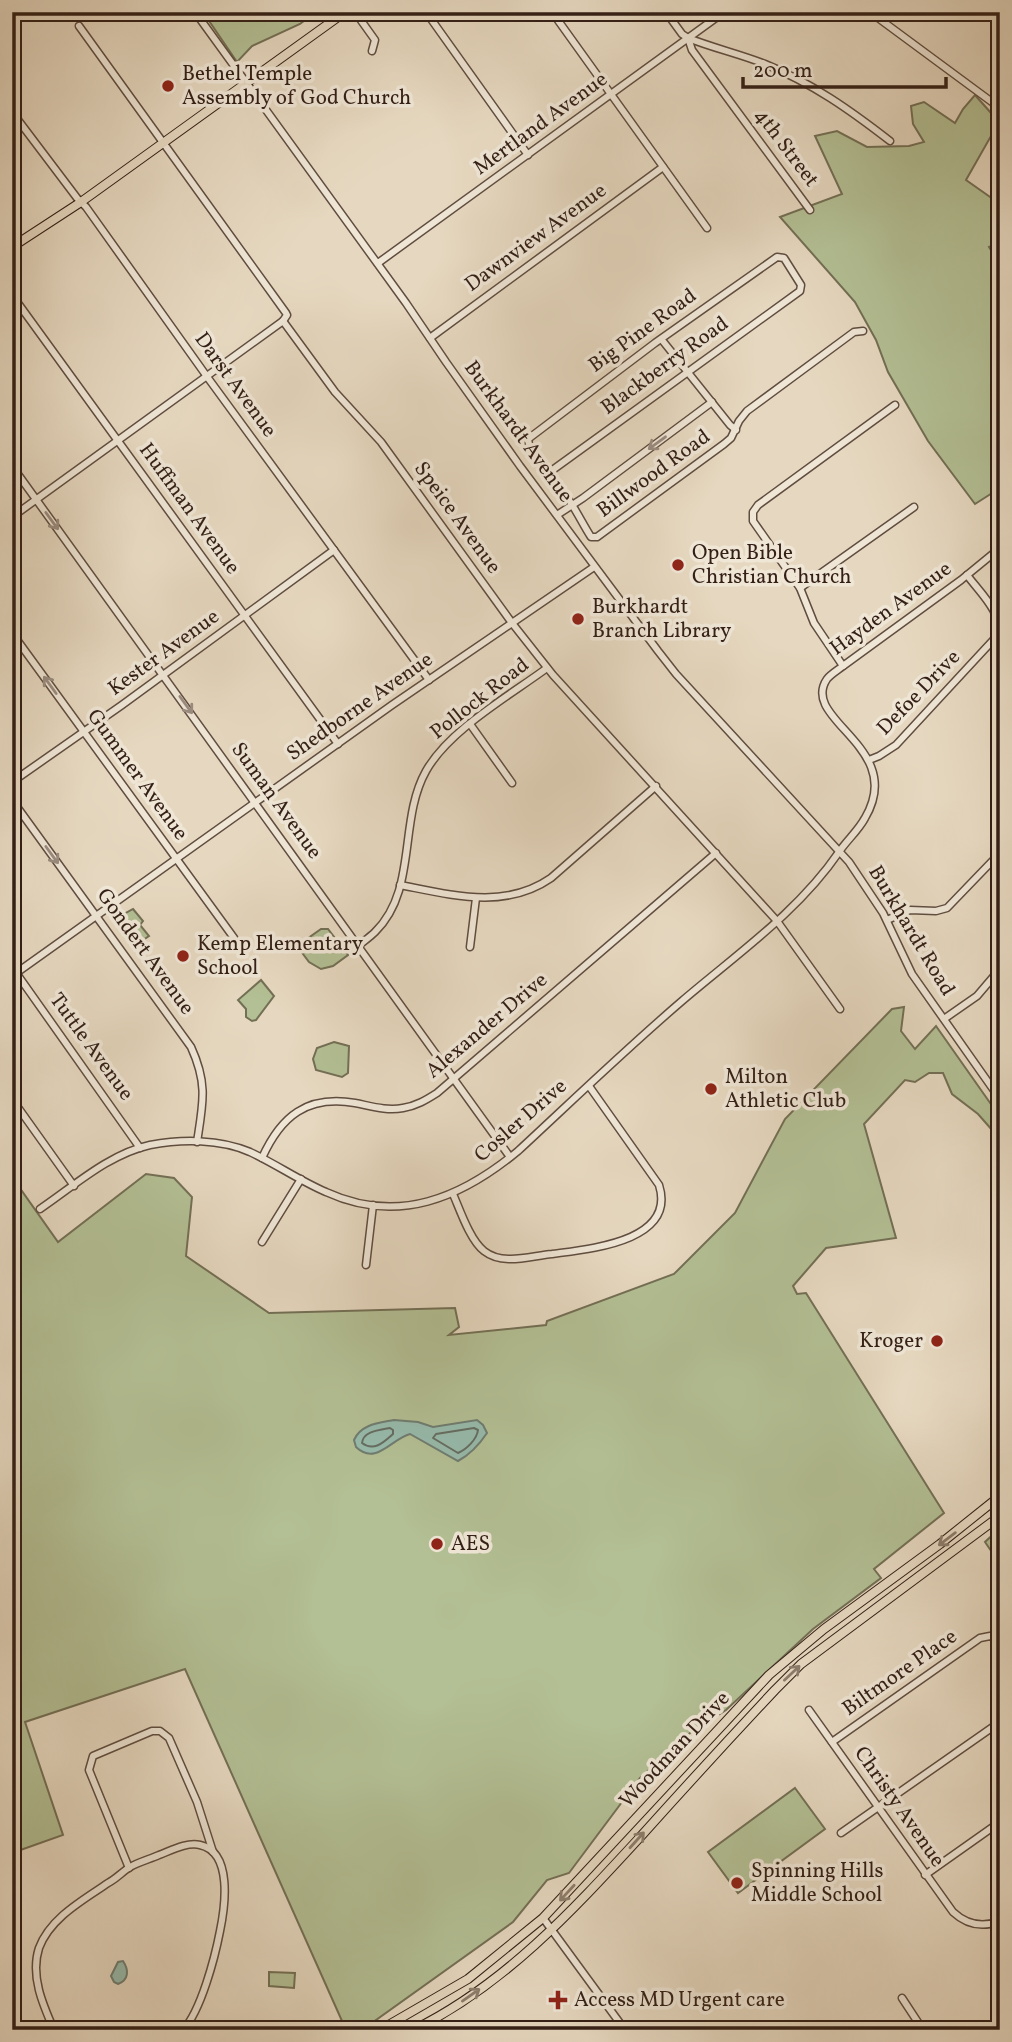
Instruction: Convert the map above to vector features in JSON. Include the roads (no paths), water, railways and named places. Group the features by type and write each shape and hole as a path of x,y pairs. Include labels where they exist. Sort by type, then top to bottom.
{"main road":[{"path":"12,247 81,202 345,12"},
{"name":"Woodman Drive","path":"380,2030 468,1979 543,1919 769,1675 824,1629 940,1544 1000,1496"},
{"name":"Woodman Drive","path":"413,2030 468,1998 553,1929 786,1678 833,1639 1000,1516"}],"street":[{"name":"Burkhardt Avenue","path":"195,12 594,567 676,674 840,851"},
{"path":"355,12 374,40 372,51"},
{"path":"426,12 528,155"},
{"path":"552,12 707,228"},
{"name":"4th Street","path":"666,12 688,38 692,50 810,209"},
{"name":"Mertland Avenue","path":"378,263 724,12"},
{"path":"870,12 1000,108"},
{"name":"Speice Avenue","path":"79,26 286,313 283,321 335,392 381,442 512,623 547,668 777,921 839,1009"},
{"path":"688,38 754,60 806,83 849,108 890,141"},
{"name":"Darst Avenue","path":"12,112 81,202 429,680"},
{"name":"Dawnview Avenue","path":"430,338 663,167"},
{"name":"Big Pine Road","path":"547,474 527,442 528,439 777,257 781,256 802,285"},
{"name":"Blackberry Road","path":"547,474 800,290 802,285"},
{"name":"Huffman Avenue","path":"12,295 338,744"},
{"path":"12,517 283,321"},
{"name":"Billwood Road","path":"572,506 591,537 597,537 724,444 743,416 753,407 854,332 863,331"},
{"path":"662,340 736,430"},
{"path":"557,515 712,402"},
{"path":"843,666 814,623 800,588 754,524 753,512 758,505 895,405"},
{"name":"Suman Avenue","path":"12,466 510,1157"},
{"path":"547,474 572,506"},
{"path":"800,588 914,507"},
{"name":"Hayden Avenue","path":"869,760 824,704 822,692 830,676 1000,548"},
{"name":"Kester Avenue","path":"12,782 334,550"},
{"name":"Shedborne Avenue","path":"14,972 594,567"},
{"name":"Defoe Drive","path":"869,760 896,745 996,638 998,618 967,575"},
{"name":"Gummer Avenue","path":"12,633 234,938"},
{"name":"Pollock Road","path":"358,946 383,923 395,902 412,808 419,784 436,757 455,736 547,668"},
{"path":"470,724 512,783"},
{"path":"840,851 860,827 870,808 874,786 869,760"},
{"path":"400,885 476,898 506,897 531,890 542,884 656,786"},
{"name":"Gondert Avenue","path":"12,800 194,1053 201,1072 203,1092 197,1142"},
{"name":"Burkhardt Road","path":"840,851 887,919 912,974 1000,1099"},
{"name":"Cosler Drive","path":"40,1209 112,1160 140,1148 163,1143 197,1142 232,1146 262,1158 314,1187 343,1199 373,1205 410,1205 453,1194 477,1181 510,1157 657,1022 777,921 820,879 840,851"},
{"name":"Alexander Drive","path":"262,1158 270,1140 282,1124 307,1106 339,1101 383,1109 402,1109 422,1102 454,1079 716,853"},
{"path":"887,919 910,910 936,911 947,908 1000,853"},
{"path":"470,947 476,898"},
{"path":"944,1019 977,996 1000,968"},
{"name":"Tuttle Avenue","path":"14,972 140,1148"},
{"path":"453,1194 479,1247 500,1258 609,1246 628,1238 649,1224 661,1206 659,1185 589,1086"},
{"path":"12,1100 74,1186"},
{"path":"262,1242 301,1179"},
{"path":"366,1265 373,1205"},
{"name":"Biltmore Place","path":"832,1742 980,1638 990,1636 1000,1641"},
{"name":"Christy Avenue","path":"809,1710 953,1912 964,1921 981,1926 1000,1921"},
{"path":"841,1833 1000,1722"},
{"path":"129,1868 89,1770 93,1756 152,1731 160,1731 169,1738 197,1802 213,1852 221,1862 223,1870 222,1925 209,1972 190,2021 183,2030"},
{"path":"926,1875 1000,1822"},
{"path":"54,2030 42,2001 37,1978 37,1955 43,1940 60,1918 129,1868 189,1845 202,1846 213,1852"},
{"path":"543,1919 553,1929 625,2030"},
{"path":"902,1998 923,2030"},
{"path":"190,2021 197,2030"},
{"path":"989,2030 1000,2022"}],"water":[{"path":"394,1420 418,1422 433,1427 477,1420 487,1433 474,1449 458,1461 410,1434 377,1453 363,1452 356,1447 354,1440 361,1431 371,1425"},
{"path":"123,1961 127,1974 118,1984 111,1976 118,1962"}],"place":[{"name":"Bethel Temple Assembly of God Church","path":"168,86"},
{"name":"Open Bible Christian Church","path":"678,565"},
{"name":"Burkhardt Branch Library","path":"578,619"},
{"name":"Kemp Elementary School","path":"183,956"},
{"name":"Milton Athletic Club","path":"711,1089"},
{"name":"Kroger","path":"937,1341"},
{"name":"AES","path":"437,1544"},
{"name":"Spinning Hills Middle School","path":"737,1883"},
{"name":"Access MD Urgent care","path":"558,2000"}]}
